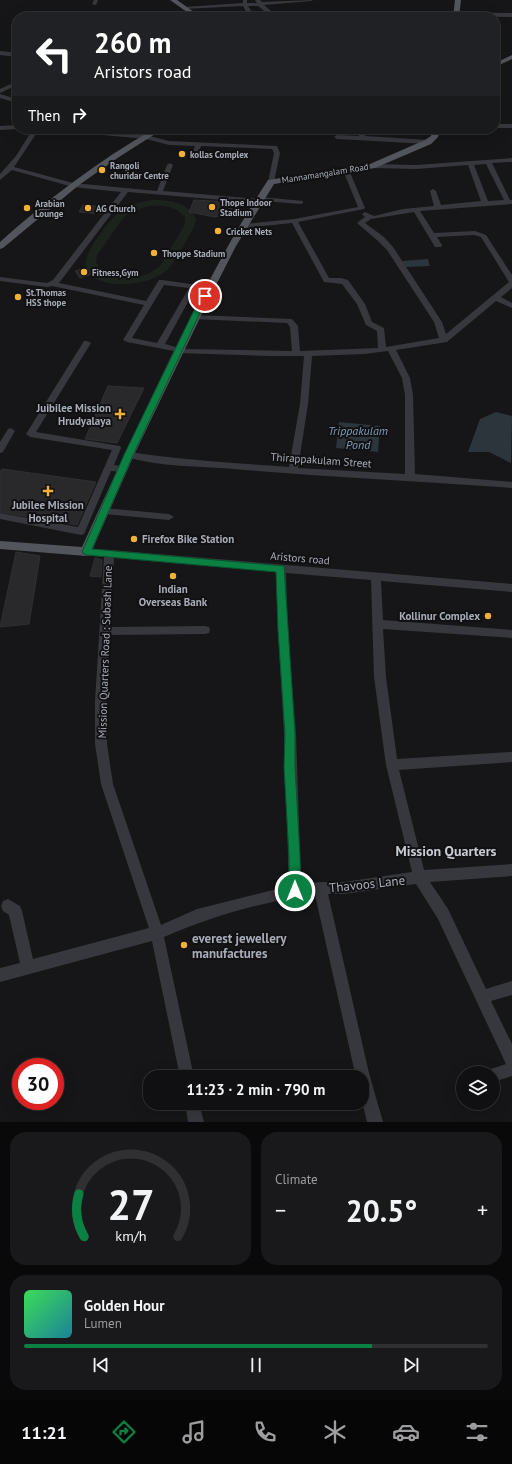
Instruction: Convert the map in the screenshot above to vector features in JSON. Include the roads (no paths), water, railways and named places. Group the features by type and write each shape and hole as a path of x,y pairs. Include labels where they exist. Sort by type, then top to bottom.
{"main road":[{"path":"173,0 190,12"},
{"path":"456,12 458,0"},
{"path":"500,63 512,58"},
{"path":"0,246 73,185 150,134"},
{"path":"428,142 434,137 435,134"},
{"name":"Mannamangalam Road","path":"86,552 128,455 178,350 209,289 270,182 372,166 428,142"},
{"path":"0,545 86,552"}],"street":[{"path":"184,8 230,5 245,2 259,3 311,0"},
{"path":"245,2 250,12"},
{"path":"259,3 269,12"},
{"path":"500,15 512,15"},
{"path":"0,58 3,53"},
{"path":"0,91 12,85"},
{"path":"0,96 12,100"},
{"path":"500,126 512,126"},
{"path":"0,128 12,127"},
{"path":"0,178 11,168 32,134"},
{"path":"120,134 145,137 169,143 275,147 277,153 270,182"},
{"path":"362,134 362,138"},
{"path":"337,137 428,142"},
{"path":"194,157 198,145"},
{"path":"372,166 416,167 512,160"},
{"path":"444,340 438,322 390,249 381,239 360,223 370,217 416,210 510,202 488,161"},
{"path":"470,163 485,203"},
{"path":"159,193 170,165"},
{"path":"11,168 73,185 159,193 300,202"},
{"path":"346,170 362,208 366,215 370,217"},
{"path":"52,284 56,282 126,190"},
{"path":"432,191 438,208"},
{"path":"245,226 294,221 362,208"},
{"path":"416,210 438,245"},
{"path":"294,221 328,280 341,280 345,282 361,304 369,323 381,330 387,350 406,378 409,395 410,478"},
{"path":"209,289 162,282 128,340 160,345 178,350 235,354 296,354 387,350 444,340 512,282 484,236 475,233 436,235"},
{"path":"0,279 52,284 148,304"},
{"path":"160,345 193,287"},
{"path":"495,297 512,306"},
{"path":"195,316 289,321 294,326 296,354"},
{"path":"0,516 81,531 116,448 30,434 87,343"},
{"path":"293,470 304,404 308,353"},
{"path":"0,450 11,431"},
{"name":"Thirappakulam Street","path":"128,455 174,462 293,470 329,474 512,485"},
{"path":"108,468 123,469"},
{"path":"104,511 169,517"},
{"name":"Aristors road","path":"86,552 512,588"},
{"name":"Mission Quarters Road : Subash Lane","path":"109,555 101,701 101,744 107,784 157,933 186,1070"},
{"path":"280,568 282,630 290,734 295,891"},
{"path":"376,576 380,677 392,765 420,878 443,914 512,1060"},
{"path":"377,624 512,634"},
{"path":"106,631 205,630"},
{"path":"392,765 512,757"},
{"name":"Thavoos Lane","path":"0,975 157,933 197,916 295,891 320,888 344,888 442,874 512,870"},
{"path":"320,888 362,1073 375,1122"},
{"path":"8,906 15,911 28,968"},
{"path":"482,997 512,988"},
{"path":"500,1073 512,1070"},
{"path":"193,1110 196,1122"}],"water":[{"path":"428,259 430,266 406,267 402,261"},
{"path":"496,412 512,416 511,463 489,452 468,452 480,419"},
{"name":"Trippakulam Pond","path":"339,422 380,426 378,452 336,448"}],"place":[{"name":"kollas Complex","path":"182,154"},
{"name":"Rangoli churidar Centre","path":"102,170"},
{"name":"Thope Indoor Stadium","path":"212,207"},
{"name":"Arabian Lounge","path":"27,208"},
{"name":"AG Church","path":"88,208"},
{"name":"Cricket Nets","path":"218,231"},
{"name":"Thoppe Stadium","path":"154,253"},
{"name":"Fitness,Gym","path":"84,272"},
{"name":"St.Thomas HSS thope","path":"18,297"},
{"name":"Juibilee Mission Hrudyalaya","path":"120,414"},
{"name":"Jubilee Mission Hospital","path":"48,491"},
{"name":"Firefox Bike Station","path":"134,539"},
{"name":"Indian Overseas Bank","path":"173,576"},
{"name":"Kollinur Complex","path":"488,616"},
{"name":"everest jewellery manufactures","path":"184,945"}],"district":[{"name":"Mission Quarters","path":"446,851"}]}
